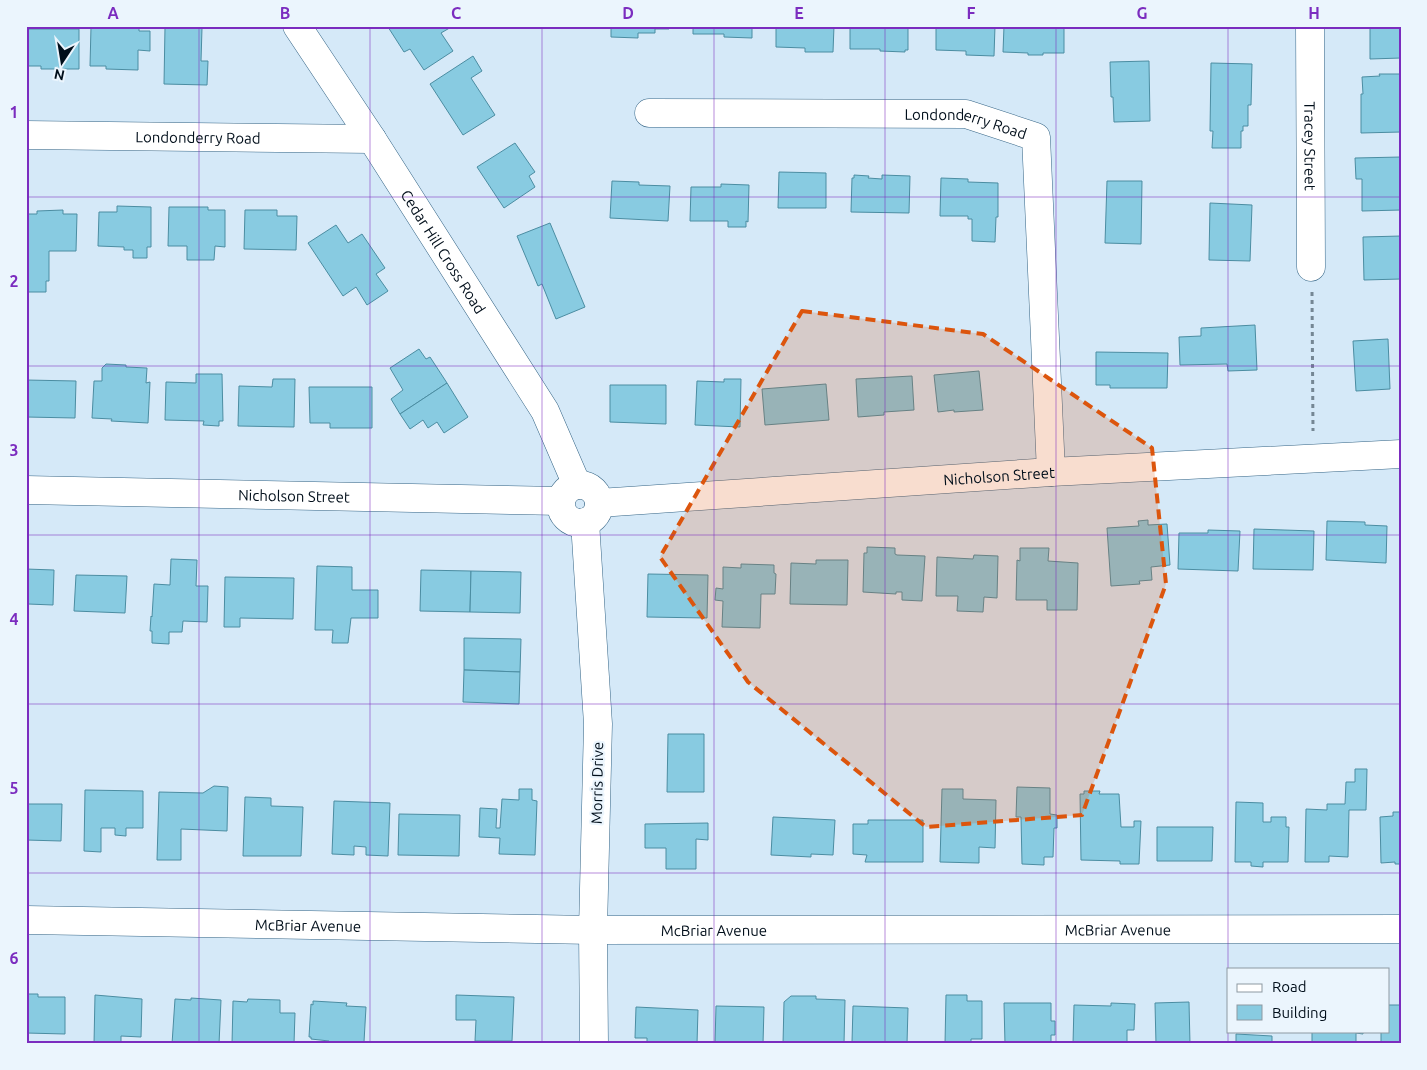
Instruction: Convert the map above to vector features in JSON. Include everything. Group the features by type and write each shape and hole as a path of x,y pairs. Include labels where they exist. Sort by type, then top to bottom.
{"street":[{"name":"Cedar Hill Cross Road","path":"298,26 545,411 569,493"},
{"name":"Tracey Street","path":"1310,26 1311,267"},
{"name":"Londonderry Road","path":"649,113 966,114 1036,137 1051,472"},
{"name":"Londonderry Road","path":"26,134 372,139"},
{"name":"Nicholson Street","path":"592,513 1051,472 1401,454"},
{"path":"569,493 588,486 592,489 599,498 592,513"},
{"name":"Nicholson Street","path":"26,490 569,493"},
{"name":"Morris Drive","path":"592,513 598,724 593,930 594,1044"},
{"name":"McBriar Avenue","path":"26,920 593,930 1401,929"}],"path":[{"path":"1311,267 1314,458"}],"highlighted area":[{"path":"802,311 983,334 1152,448 1166,584 1082,815 926,827 748,682 660,557"}],"building":[{"path":"389,26 453,26 441,33 453,51 424,70 410,49 404,52"},
{"path":"611,26 669,26 669,29 655,29 655,33 638,33 638,38 611,37"},
{"path":"693,26 752,26 752,38 724,37 724,34 693,34"},
{"path":"776,26 834,26 833,52 805,52 805,48 776,47"},
{"path":"850,26 908,26 908,50 905,50 905,52 880,51 880,49 850,49"},
{"path":"936,26 995,26 994,56 966,55 966,51 936,50"},
{"path":"1004,26 1064,26 1064,53 1028,55 1028,53 1003,52"},
{"path":"1370,26 1401,26 1401,58 1370,59"},
{"path":"91,27 139,28 139,31 150,31 150,51 138,50 138,70 106,69 106,66 90,66"},
{"path":"165,27 202,28 201,61 208,61 207,85 164,84"},
{"path":"26,29 79,29 79,69 41,69 41,66 26,66"},
{"path":"473,56 482,71 471,78 495,115 463,135 430,84"},
{"path":"1149,61 1150,121 1114,122 1110,62"},
{"path":"1211,63 1252,64 1251,105 1248,105 1248,126 1243,126 1243,131 1241,131 1241,148 1212,148 1213,131 1210,131"},
{"path":"1379,74 1401,74 1401,132 1361,133 1362,77 1380,76"},
{"path":"515,143 535,172 529,176 535,187 504,208 477,167"},
{"path":"1401,157 1401,210 1362,211 1362,179 1356,179 1355,158"},
{"path":"779,172 826,173 826,208 778,208"},
{"path":"854,175 882,179 882,175 910,176 909,213 851,212 852,178 854,178"},
{"path":"941,178 968,179 968,182 998,183 998,217 996,217 995,242 972,241 972,219 968,219 968,216 940,216"},
{"path":"612,181 639,182 639,185 670,186 668,221 610,218"},
{"path":"1107,181 1142,181 1141,244 1105,243"},
{"path":"721,184 749,185 748,222 746,221 746,227 728,227 728,221 690,221 691,187 721,187"},
{"path":"1210,203 1252,205 1250,261 1209,260"},
{"path":"117,206 151,207 151,247 147,247 147,258 133,258 133,250 124,250 124,247 98,246 99,212 117,212"},
{"path":"169,207 208,207 208,210 225,210 225,247 215,246 214,260 187,260 187,246 168,246"},
{"path":"63,210 63,214 77,214 76,251 49,251 49,281 46,281 46,292 26,292 26,214 37,214 37,211"},
{"path":"245,210 277,210 277,216 297,216 296,250 244,249"},
{"path":"550,223 585,307 556,319 542,284 538,286 517,236"},
{"path":"336,225 348,243 362,234 385,268 376,274 388,291 367,305 356,287 343,296 308,243"},
{"path":"1401,236 1401,279 1364,280 1363,237"},
{"path":"1255,325 1257,370 1228,371 1227,364 1180,365 1179,337 1201,336 1201,328"},
{"path":"1388,339 1390,389 1356,391 1353,341"},
{"path":"419,349 426,359 430,357 447,383 400,414 391,399 403,390 390,368"},
{"path":"1096,352 1168,353 1167,388 1110,388 1110,385 1096,385"},
{"path":"106,364 147,368 146,383 150,382 148,423 92,418 94,381 102,381 102,368"},
{"path":"979,371 983,410 938,412 934,375"},
{"path":"196,374 222,374 223,421 219,421 219,426 203,425 204,421 165,420 166,382 196,383"},
{"path":"912,376 914,410 884,412 884,415 858,417 856,379"},
{"path":"273,379 295,379 294,427 238,426 239,386 272,387"},
{"path":"724,379 741,379 740,427 695,425 697,381 724,382"},
{"path":"26,380 76,381 75,418 26,417"},
{"path":"447,383 468,417 444,433 437,422 428,428 423,420 410,429 400,414"},
{"path":"826,384 829,420 765,425 762,389"},
{"path":"610,385 666,385 666,424 610,422"},
{"path":"309,387 372,387 372,428 330,428 330,423 310,423"},
{"path":"1148,520 1148,525 1167,524 1170,565 1151,567 1152,580 1139,581 1140,584 1111,586 1107,528 1139,526 1138,521"},
{"path":"1327,521 1365,522 1365,525 1387,526 1386,563 1326,560"},
{"path":"1254,529 1314,531 1313,570 1253,569"},
{"path":"1208,530 1240,531 1238,571 1178,569 1179,533 1208,533"},
{"path":"867,547 895,548 895,554 897,555 925,556 922,601 902,600 902,592 896,592 896,594 863,592 864,553 867,553"},
{"path":"1020,548 1049,548 1048,561 1078,563 1077,610 1047,610 1047,600 1016,600 1017,560 1020,561"},
{"path":"974,555 998,556 997,598 984,597 983,612 957,611 958,596 936,596 937,557 973,559"},
{"path":"171,559 197,560 196,586 208,586 207,622 183,621 182,632 169,632 169,644 152,643 152,631 150,631 154,584 170,585"},
{"path":"816,560 848,560 847,605 790,604 791,563 816,564"},
{"path":"741,564 774,565 774,573 776,574 775,594 761,594 760,628 722,627 723,601 715,600 716,588 723,589 723,567 741,568"},
{"path":"317,566 352,567 352,590 378,590 378,618 351,618 348,643 332,643 333,630 315,630"},
{"path":"26,569 54,570 53,605 28,604 28,614 26,614"},
{"path":"421,570 471,571 470,612 420,611"},
{"path":"471,571 521,572 520,613 470,612"},
{"path":"648,574 708,575 707,618 647,617"},
{"path":"76,575 127,576 125,613 74,611"},
{"path":"225,577 294,578 293,619 240,618 240,627 224,627"},
{"path":"464,638 521,639 520,672 464,670"},
{"path":"464,670 520,672 519,704 463,702"},
{"path":"668,734 704,734 704,792 667,792"},
{"path":"1355,769 1367,769 1366,810 1349,810 1348,857 1329,856 1329,862 1305,862 1306,809 1327,810 1327,804 1345,804 1346,782 1355,782"},
{"path":"214,786 228,787 227,831 181,829 181,860 157,860 159,792 203,793"},
{"path":"1017,787 1050,788 1050,814 1057,815 1057,828 1054,828 1053,857 1044,857 1044,865 1022,864 1021,817 1016,817"},
{"path":"519,789 532,789 532,800 537,801 535,855 499,854 500,838 479,837 480,808 497,809 496,828 500,828 502,799 519,800"},
{"path":"942,789 963,789 963,799 996,800 995,848 979,847 979,863 940,862"},
{"path":"85,790 143,791 143,828 126,828 126,836 115,835 115,828 101,828 101,852 84,851"},
{"path":"1084,791 1100,791 1099,794 1119,794 1121,827 1134,827 1134,821 1141,821 1139,864 1120,864 1120,861 1081,860 1080,794 1084,794"},
{"path":"245,797 271,798 271,806 303,807 301,856 243,856"},
{"path":"334,801 390,803 388,856 366,855 366,847 354,846 354,855 332,854"},
{"path":"1236,802 1263,803 1263,822 1271,822 1271,817 1286,817 1286,827 1289,827 1288,862 1263,862 1263,867 1251,866 1251,862 1235,862"},
{"path":"26,804 62,804 61,841 26,840"},
{"path":"1393,812 1401,812 1401,864 1395,864 1395,862 1381,863 1380,817 1393,816"},
{"path":"399,814 460,815 459,856 398,855"},
{"path":"773,817 835,820 833,855 811,854 811,857 771,855"},
{"path":"868,820 923,820 923,862 865,862 867,855 853,854 853,824 868,824"},
{"path":"708,823 708,840 696,839 696,869 666,869 666,848 645,848 645,824"},
{"path":"1157,827 1213,827 1212,861 1157,861"},
{"path":"26,994 38,994 38,997 65,997 65,1034 26,1033"},
{"path":"95,995 142,999 141,1037 121,1036 121,1044 94,1044"},
{"path":"456,995 514,997 512,1041 475,1041 476,1020 456,1020"},
{"path":"946,995 967,995 967,1001 982,1001 982,1039 971,1039 971,1044 945,1044"},
{"path":"791,996 816,996 816,999 845,1000 844,1044 783,1044 784,1002"},
{"path":"191,998 221,1000 219,1044 172,1044 175,999 191,1000"},
{"path":"248,999 280,1000 280,1013 295,1013 294,1044 232,1044 233,1001 247,1002"},
{"path":"313,1001 347,1003 346,1006 366,1007 364,1042 329,1044 329,1041 311,1039 309,1037 311,1004 313,1005"},
{"path":"1189,1002 1190,1044 1156,1044 1155,1003"},
{"path":"1004,1003 1051,1003 1051,1021 1055,1021 1055,1035 1051,1035 1051,1044 1005,1044"},
{"path":"1111,1003 1135,1004 1134,1030 1127,1030 1127,1044 1073,1044 1074,1005 1111,1006"},
{"path":"1390,1005 1401,1005 1401,1044 1381,1043 1381,1032 1390,1032"},
{"path":"716,1006 764,1007 763,1044 715,1044"},
{"path":"853,1006 908,1008 907,1044 852,1042"},
{"path":"636,1007 698,1010 697,1044 647,1044 647,1038 635,1038"},
{"path":"1312,1032 1363,1032 1363,1034 1356,1033 1356,1044 1312,1044"},
{"path":"1236,1034 1272,1036 1272,1044 1236,1044"}]}
